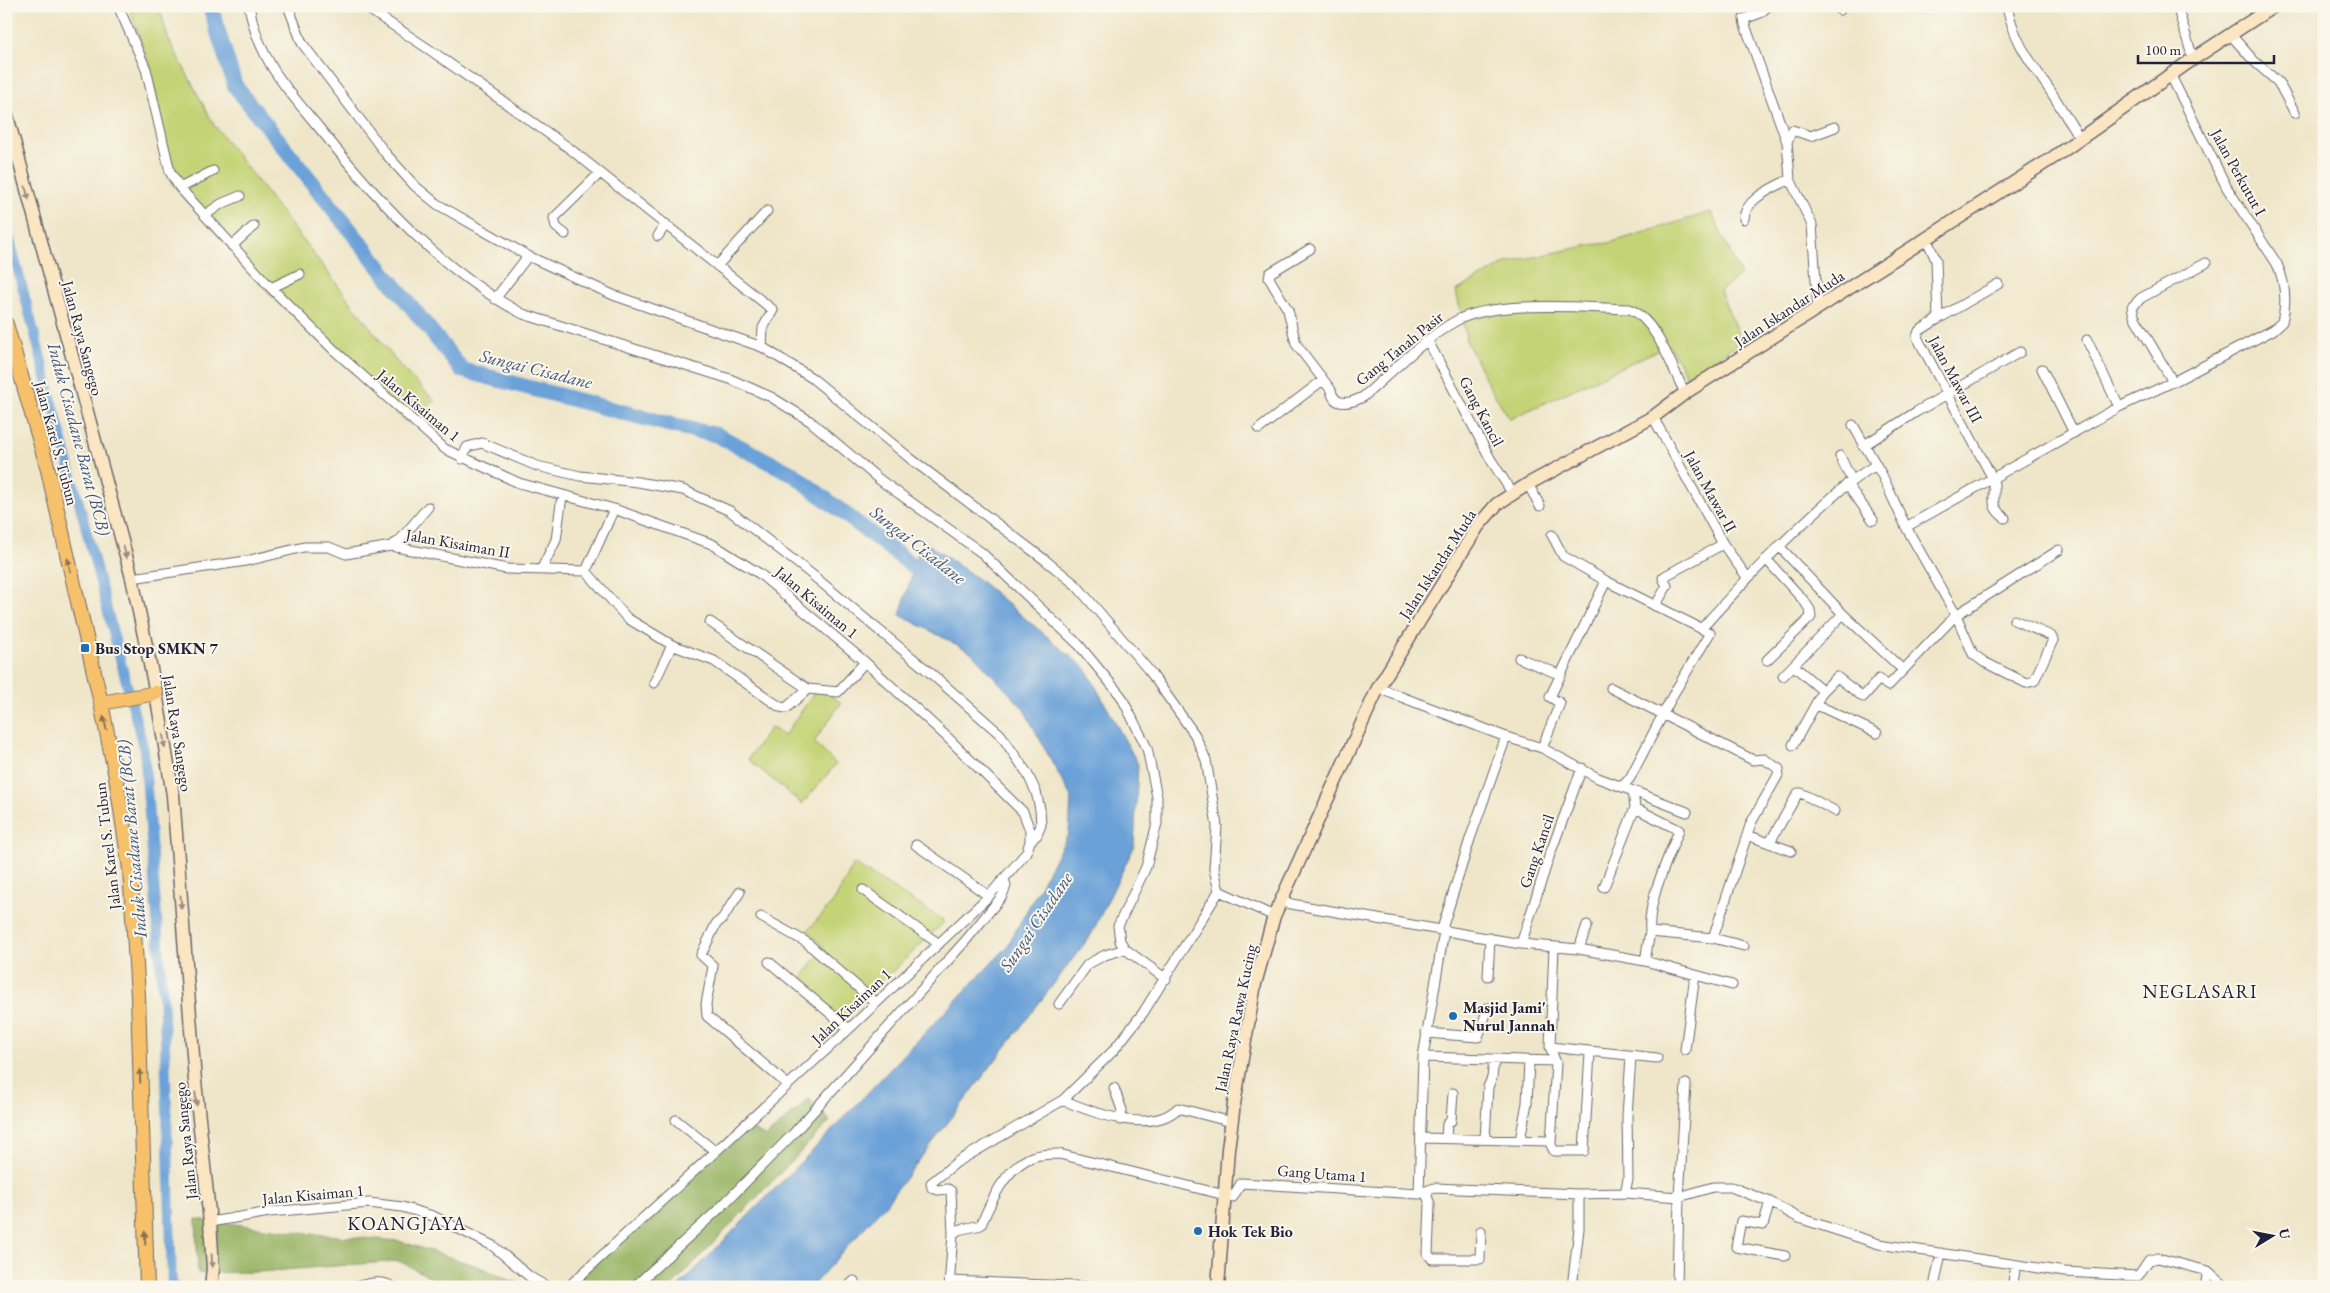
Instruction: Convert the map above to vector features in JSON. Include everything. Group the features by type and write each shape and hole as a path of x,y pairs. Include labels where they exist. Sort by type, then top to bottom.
{"main road":[{"name":"Jalan Karel S. Tubun","path":"6,324 47,466 105,702 130,869 138,996 146,1287"},
{"path":"105,702 154,693"}],"street":[{"name":"Jalan Kisaiman 1","path":"118,6 146,69 170,172 180,188 271,288 335,351 415,424 445,449 462,459 519,483 614,509 712,544 760,574 865,662 947,737 1023,812 1030,830 1027,852 989,896 849,1029 715,1151 572,1286"},
{"path":"249,6 259,46 277,76 370,190 442,260 495,299 523,314 730,379 771,397 810,421 880,480 982,553 1079,645 1121,696 1147,748 1157,797 1157,822 1146,867 1118,926 1120,941 1125,949 1166,979"},
{"path":"288,6 302,43 386,154 416,186 438,204 528,256 613,295 762,347 812,378 911,459 1076,585 1151,673 1195,735 1206,760 1217,826 1214,869 1219,891 1166,979 1143,1013 1113,1051 1063,1100 957,1162 931,1183 932,1188 938,1190 948,1189 950,1191 953,1234 950,1284 1097,1287"},
{"path":"364,6 509,104 666,224 773,310 763,328 762,347"},
{"path":"1768,6 1760,13 1744,19 1787,142 1790,179 1812,225 1818,309"},
{"path":"2007,6 2010,22 2022,52 2054,96 2080,138"},
{"path":"2177,6 2193,59"},
{"name":"Jalan Iskandar Muda","path":"1378,688 1478,526 1497,504 1528,484 1653,417 1685,393 1927,240 2274,6"},
{"path":"2230,34 2254,61 2278,82 2295,113"},
{"name":"Jalan Perkutut I","path":"2171,76 2227,188 2277,264 2285,287 2285,311 2282,322 2273,330 2173,382"},
{"name":"Jalan Raya Sangego","path":"6,112 132,578 173,795 194,1081 210,1222 213,1268 211,1287"},
{"path":"1787,142 1792,130 1811,136 1835,127"},
{"path":"180,188 213,171"},
{"path":"565,234 556,227 554,218 600,173"},
{"path":"1744,219 1746,207 1753,200 1790,179"},
{"path":"205,215 221,204 240,196"},
{"path":"717,266 767,211"},
{"path":"658,236 666,224"},
{"path":"232,246 254,226"},
{"name":"Jalan Mawar III","path":"1927,240 1936,260 1938,319 1920,331 1917,337 1993,479"},
{"name":"Gang Tanah Pasir","path":"1310,249 1270,273 1269,278 1288,310 1296,344 1339,402 1350,404 1363,397 1428,341 1455,321 1472,314 1500,308 1630,309 1638,312 1656,334 1685,393"},
{"path":"495,299 528,256"},
{"path":"1906,527 2119,407 2173,382 2134,316 2132,308 2141,298 2206,263"},
{"path":"271,288 300,274"},
{"path":"1938,319 1998,284"},
{"path":"2087,340 2119,407"},
{"name":"Gang Kancil","path":"1428,341 1491,460 1512,494"},
{"path":"1863,446 1946,394 2020,352"},
{"path":"2042,368 2074,433"},
{"path":"1259,430 1323,380"},
{"name":"Jalan Mawar II","path":"1653,417 1723,544 1747,577"},
{"path":"1853,425 1863,446 1876,465 1906,527 1956,615 1973,654 1977,658 2026,683 2030,683 2034,681 2053,640 2051,636 2014,620"},
{"path":"462,459 467,447 482,443 537,466 580,476 638,482 683,490 730,511 810,573 934,676 1000,735 1027,773 1036,792 1041,825 1037,835 1030,841"},
{"path":"1840,456 1849,482 1873,520"},
{"path":"1702,628 1747,577 1779,546 1849,482 1876,465"},
{"path":"1993,479 1992,502 1995,508 2006,518"},
{"path":"1528,484 1540,506"},
{"path":"542,568 556,540 562,496"},
{"path":"391,546 399,540 428,507"},
{"path":"614,509 586,571 627,618 672,645 714,661 780,707 786,708 808,689"},
{"path":"1552,535 1563,556 1606,581 1710,633 1662,715 1630,778 1622,788"},
{"path":"1655,606 1667,586 1663,578 1723,544"},
{"name":"Jalan Kisaiman II","path":"132,578 246,561 304,547 329,548 346,554 391,546 507,569 542,568 586,571"},
{"path":"1779,546 1844,614 1903,670"},
{"path":"1793,745 1824,691 1836,678 1863,697 1879,679 1888,686 1956,615 2059,550"},
{"path":"1766,559 1805,602 1810,610 1811,617 1768,660"},
{"path":"1542,748 1560,703 1550,697 1606,581"},
{"path":"1783,676 1844,614"},
{"path":"710,622 808,689 838,692 865,662"},
{"path":"654,683 672,645"},
{"path":"1519,658 1561,675"},
{"path":"1794,666 1824,691"},
{"path":"1378,688 1506,737 1542,748 1622,788 1687,812"},
{"name":"Jalan Raya Rawa Kucing","path":"1218,1287 1224,1194 1232,1122 1255,984 1274,916 1378,688"},
{"path":"1611,688 1753,760 1764,759 1779,769 1778,775 1751,823 1713,938"},
{"path":"1817,705 1877,733"},
{"path":"1482,1231 1480,1260 1432,1259 1428,1254 1430,1204 1422,1193 1423,1057 1443,930 1470,839 1506,737"},
{"name":"Gang Kancil","path":"1521,944 1549,857 1582,768"},
{"path":"1604,887 1635,808 1633,791"},
{"path":"1770,842 1798,793 1835,811"},
{"path":"1635,808 1679,830 1655,897 1645,961"},
{"path":"1747,835 1791,851"},
{"path":"916,845 989,896"},
{"path":"634,1287 720,1208 793,1134 967,939 1002,896 1006,886 1004,879"},
{"path":"862,890 939,944"},
{"path":"1219,891 1274,916"},
{"path":"740,892 722,919 716,924 701,955 712,966 706,1004 708,1016 788,1085"},
{"path":"1280,902 1521,944 1579,948 1645,961 1732,985"},
{"path":"761,917 806,942 876,1003"},
{"path":"1579,948 1587,925"},
{"path":"1650,932 1713,938 1744,946"},
{"path":"1488,976 1490,938"},
{"path":"1554,947 1550,1047 1555,1061 1551,1142 1554,1150 1582,1152 1585,1150 1590,1053"},
{"path":"1059,1004 1088,964 1105,955 1125,949"},
{"path":"769,962 849,1029"},
{"path":"1685,1050 1695,975"},
{"path":"1426,1033 1478,1037 1488,1008"},
{"path":"1550,1047 1590,1053 1657,1058"},
{"path":"1423,1057 1555,1061"},
{"path":"1625,1193 1628,1178 1627,1116 1631,1057"},
{"path":"1486,1139 1488,1087 1492,1078 1494,1060"},
{"path":"1520,1140 1526,1103 1529,1061"},
{"path":"1677,1287 1679,1197 1686,1084"},
{"path":"1114,1088 1122,1110 1120,1120"},
{"path":"1446,1138 1447,1124 1451,1121 1453,1093"},
{"path":"1063,1100 1083,1109 1120,1120 1150,1120 1170,1116 1178,1108 1232,1122"},
{"path":"676,1120 715,1151"},
{"path":"1421,1138 1551,1142"},
{"path":"953,1234 958,1230 981,1225 992,1199 1014,1169 1034,1156 1059,1154 1224,1194"},
{"name":"Gang Utama 1","path":"1224,1194 1232,1197 1241,1183 1422,1193"},
{"path":"1422,1193 1434,1188 1579,1194 1625,1193 1679,1197 1713,1187 1730,1187 1770,1202 1800,1218 1879,1244 2016,1266 2065,1272 2138,1276 2149,1260 2158,1258 2208,1272 2226,1287"},
{"path":"1572,1287 1579,1229 1579,1194"},
{"path":"1770,1202 1763,1225 1741,1221 1736,1246 1785,1256"},
{"name":"Jalan Kisaiman 1","path":"210,1222 270,1212 369,1203 402,1207 433,1216 493,1246 530,1277 547,1287"},
{"path":"1934,1287 1941,1253"},
{"path":"2012,1287 2016,1266"},
{"path":"2205,1287 2208,1272"},
{"path":"354,1287 375,1282 386,1282 393,1287"}],"green space":[{"path":"129,6 159,6 168,38 214,125 400,366 435,401 408,423 272,296 172,184 150,68"},
{"path":"1711,212 1741,275 1720,291 1741,341 1688,378 1669,345 1510,419 1489,386 1465,338 1456,291 1506,263 1590,245 1609,243"},
{"path":"819,686 841,703 814,742 836,764 802,804 748,759 771,727 784,736"},
{"path":"854,864 945,921 842,1020 801,979 824,947 807,931 834,901"},
{"path":"809,1099 830,1121 671,1287 570,1287 743,1124 766,1137"},
{"path":"196,1219 302,1233 399,1241 480,1267 509,1280 533,1287 449,1287 399,1261 258,1272 198,1273"}],"water":[{"path":"922,540 978,579 1086,669 1138,764 1134,847 1091,935 885,1205 811,1287 678,1287 813,1150 1007,947 1069,833 1071,797 1023,708 971,652 900,615"}],"waterway":[{"name":"Sungai Cisadane","path":"210,6 235,86 462,370 679,427 717,435 793,474 931,580"},
{"name":"Induk Cisadane Barat (BCB)","path":"6,225 144,750 164,1010 172,1287"}],"place":[{"name":"Bus Stop SMKN 7","path":"85,648"},
{"name":"Masjid Jami' Nurul Jannah","path":"1453,1016"},
{"name":"Hok Tek Bio","path":"1198,1231"}],"district":[{"name":"NEGLASARI","path":"2200,991"},
{"name":"KOANGJAYA","path":"407,1223"}]}
